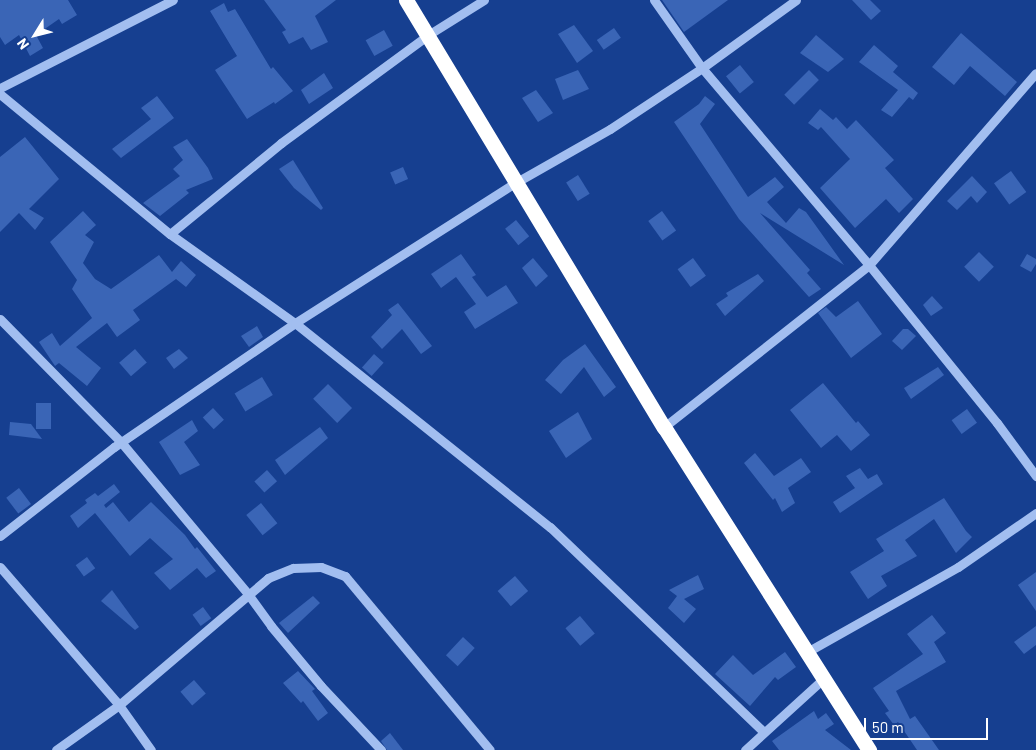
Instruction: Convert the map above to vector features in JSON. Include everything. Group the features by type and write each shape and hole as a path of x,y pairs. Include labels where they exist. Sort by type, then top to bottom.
{"highway":[{"path":"406,0 514,183 664,427 869,750"}],"street":[{"path":"0,88 173,0"},
{"path":"170,234 281,143 428,35 484,0"},
{"path":"654,0 702,68 869,265 1035,470"},
{"path":"0,536 121,442 296,323 514,183 610,129 702,68 796,0"},
{"path":"664,427 869,265 1036,73"},
{"path":"0,94 170,234 296,323 550,527 763,731"},
{"path":"0,319 121,442 248,594 271,626 322,686 381,750"},
{"path":"807,652 958,567 1036,513"},
{"path":"0,567 119,705 151,750"},
{"path":"56,750 119,705 268,578 293,568 321,567 345,576 490,750"},
{"path":"745,750 763,731 824,678"}],"building":[{"path":"0,0 68,0 77,15 62,24 59,19 36,35 43,48 30,56 19,35 5,45 0,37"},
{"path":"264,0 336,0 315,16 328,42 311,50 303,37 289,44 282,32 286,30"},
{"path":"662,0 728,0 684,32"},
{"path":"852,0 870,0 881,11 871,20"},
{"path":"224,3 228,12 235,9 271,69 273,67 293,91 275,104 274,102 247,119 215,70 237,56 210,11"},
{"path":"574,25 593,51 577,63 558,34"},
{"path":"614,28 621,38 604,50 597,40"},
{"path":"384,30 393,46 374,56 366,40"},
{"path":"961,33 1017,82 1005,96 970,66 954,85 932,67"},
{"path":"816,35 844,59 828,72 800,53"},
{"path":"874,45 898,66 893,72 918,93 913,100 909,97 892,117 881,110 898,90 859,62"},
{"path":"740,65 754,82 740,93 726,76"},
{"path":"578,70 589,89 563,100 555,79"},
{"path":"809,70 819,80 794,105 784,95"},
{"path":"324,73 333,88 309,104 301,90"},
{"path":"536,90 553,113 538,122 522,98"},
{"path":"157,96 174,118 121,158 112,149 151,119 141,108"},
{"path":"705,96 715,104 700,124 748,197 775,177 784,187 767,202 786,223 799,208 806,212 844,265 760,213 810,270 807,273 821,289 809,297 739,219 674,122 699,104"},
{"path":"820,109 833,120 836,117 847,129 856,120 894,160 885,168 913,199 899,213 886,199 855,228 820,188 850,159 821,127 818,130 808,123"},
{"path":"25,137 59,179 29,209 44,218 35,230 19,213 0,232 0,157"},
{"path":"187,139 208,168 213,179 186,190 189,193 160,216 143,203 180,176 173,169 183,160 173,147"},
{"path":"293,160 323,208 321,210 294,188 279,169"},
{"path":"403,167 408,179 395,184 390,172"},
{"path":"1011,171 1026,192 1009,204 994,183"},
{"path":"578,175 590,194 578,201 566,182"},
{"path":"972,176 987,192 977,203 971,196 957,210 947,201"},
{"path":"83,211 96,225 85,235 94,242 83,263 95,279 111,289 159,255 172,272 181,261 196,275 186,287 176,279 133,310 140,320 117,337 107,323 76,347 101,368 87,386 59,363 55,366 39,342 52,333 60,346 92,318 72,289 77,280 50,242"},
{"path":"662,211 676,230 662,240 648,221"},
{"path":"516,220 529,236 518,245 505,229"},
{"path":"979,252 994,267 979,282 964,267"},
{"path":"461,254 476,275 472,277 487,297 506,285 518,303 475,329 464,312 476,304 456,277 441,288 431,274"},
{"path":"1027,254 1036,259 1036,264 1031,272 1020,266"},
{"path":"533,258 548,276 536,287 522,268"},
{"path":"693,258 706,276 691,287 678,269"},
{"path":"758,274 764,281 725,316 716,304 728,296 726,293"},
{"path":"932,296 943,308 931,316 923,305"},
{"path":"858,301 882,334 851,358 818,313 826,307 836,317"},
{"path":"398,303 432,346 421,354 402,329 382,349 371,337 392,315 388,310"},
{"path":"257,326 263,337 249,347 241,336"},
{"path":"903,329 908,329 916,336 902,350 892,341"},
{"path":"585,344 616,387 604,397 584,367 561,394 545,380 563,360"},
{"path":"135,349 147,363 131,376 119,363"},
{"path":"179,349 188,358 174,369 166,358"},
{"path":"374,354 384,363 372,376 362,367"},
{"path":"938,367 944,375 911,399 904,388"},
{"path":"262,377 273,395 245,411 235,393"},
{"path":"823,383 856,423 858,421 870,435 851,451 837,435 821,448 790,410"},
{"path":"328,384 352,408 337,423 313,399"},
{"path":"36,403 51,403 51,429 36,429"},
{"path":"213,408 224,420 214,429 203,418"},
{"path":"967,409 977,423 962,434 952,420"},
{"path":"578,412 592,439 566,458 549,431"},
{"path":"192,420 198,431 184,442 200,465 180,475 159,442"},
{"path":"10,422 31,424 42,439 9,435"},
{"path":"320,427 328,438 285,475 275,460"},
{"path":"755,453 774,476 801,458 811,472 788,488 795,503 782,512 775,498 773,500 744,463"},
{"path":"860,468 868,479 877,474 883,484 840,513 833,502 855,488 846,476"},
{"path":"267,470 277,481 264,493 254,481"},
{"path":"114,484 120,492 104,505 106,508 113,502 129,522 151,502 185,535 195,549 197,547 216,571 206,578 197,568 170,590 154,573 173,559 150,538 130,556 95,513 78,528 70,516 87,503 85,500 95,493 98,496"},
{"path":"19,488 31,504 18,514 6,498"},
{"path":"944,498 972,537 956,553 934,519 905,540 917,556 881,576 887,586 868,599 850,572 884,551 876,539"},
{"path":"261,503 277,523 263,535 246,515"},
{"path":"87,557 95,568 84,577 76,565"},
{"path":"1036,572 1036,611 1018,585"},
{"path":"698,575 704,589 684,599 696,609 684,623 668,608 677,596 669,590"},
{"path":"515,576 528,591 511,606 498,591"},
{"path":"112,590 139,627 135,630 101,601"},
{"path":"313,596 320,603 288,633 279,623"},
{"path":"203,607 211,618 201,626 192,615"},
{"path":"932,615 946,633 934,642 946,662 896,691 910,719 915,716 939,750 917,750 898,722 894,725 885,713 889,711 873,688 923,654 907,634"},
{"path":"580,616 595,634 580,646 565,628"},
{"path":"1036,626 1036,645 1024,654 1014,642"},
{"path":"463,637 475,648 458,666 446,655"},
{"path":"785,652 796,667 778,680 775,677 750,706 715,674 733,655 753,675"},
{"path":"298,671 315,689 312,691 328,713 318,721 303,701 301,703 283,683"},
{"path":"194,680 206,694 192,705 180,692"},
{"path":"814,711 818,719 826,713 834,724 825,730 851,750 779,750 772,741"},
{"path":"390,733 403,750 387,750 381,741"}]}
